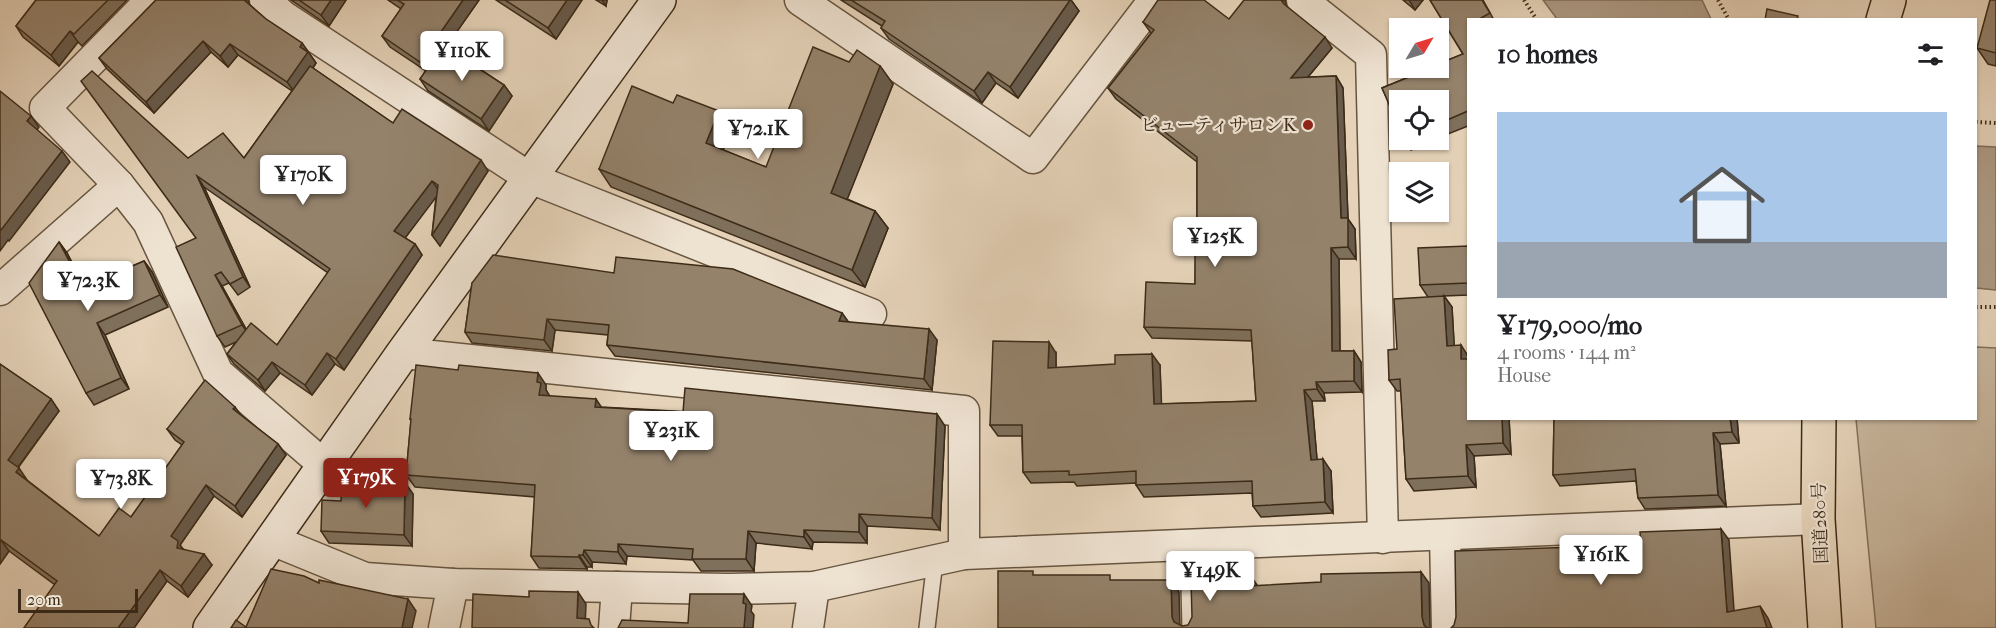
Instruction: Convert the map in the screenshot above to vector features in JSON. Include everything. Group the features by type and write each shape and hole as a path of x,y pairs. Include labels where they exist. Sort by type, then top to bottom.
{"highway":[{"path":"1884,18 1889,0"},
{"name":"国道280号","path":"1819,420 1818,519 1826,628"}],"street":[{"path":"151,0 45,108 119,185 148,222 218,373 324,465"},
{"path":"265,0 283,16 530,178 871,314"},
{"path":"210,628 403,353 659,0"},
{"path":"800,0 1033,158 1154,0"},
{"path":"1302,0 1371,55 1383,538"},
{"path":"0,290 119,185"},
{"path":"403,353 964,411 964,554"},
{"path":"272,540 365,578 453,584 739,589 814,587 964,554 1818,519"},
{"path":"1445,535 1447,628"},
{"path":"444,628 453,584"},
{"path":"614,628 617,587"},
{"path":"808,628 814,587"}],"lane":[{"path":"1188,545 1190,628"},
{"path":"927,628 934,561"}],"path":[{"path":"1524,0 1536,18"},
{"path":"1718,0 1728,18"},
{"path":"1977,122 1996,123"},
{"path":"1977,307 1996,307"}],"shaded area":[{"path":"1543,0 1702,0 1711,18 1556,18"},
{"path":"1977,146 1996,147 1996,290 1977,288"},
{"path":"1977,347 1996,348 1996,628 1876,628 1856,420 1977,420"}],"building":[{"path":"36,0 108,0 74,34 70,31 51,55 16,26"},
{"path":"156,0 244,0 266,19 302,43 300,47 308,52 287,82 230,44 220,56 203,41 146,102 99,58"},
{"path":"299,0 331,0 321,15"},
{"path":"397,0 463,0 420,62 382,36 404,4"},
{"path":"505,0 567,0 548,28"},
{"path":"851,0 1070,0 1010,87 988,72 974,91 881,28 885,21"},
{"path":"1158,0 1204,0 1229,19 1244,0 1281,0 1325,37 1291,78 1336,76 1341,218 1348,218 1348,247 1331,248 1332,351 1354,351 1354,381 1316,382 1317,389 1304,390 1311,460 1323,459 1325,502 1253,506 1252,481 1136,485 1136,471 1069,475 1069,471 1023,472 1022,425 990,425 993,341 1049,342 1048,368 1115,364 1115,355 1152,354 1154,404 1256,401 1251,330 1144,327 1146,282 1195,284 1197,157 1108,88 1154,30 1143,22"},
{"path":"1430,0 1482,0 1490,13 1481,18 1467,18 1467,111 1449,119 1449,90 1389,90 1389,104 1382,88 1406,78 1449,78 1449,60 1463,54 1449,31 1449,18 1441,18"},
{"path":"1990,0 1996,0 1996,53 1977,48"},
{"path":"1767,9 1798,16 1798,18 1765,18"},
{"path":"443,45 504,85 481,119 420,79"},
{"path":"813,47 849,62 857,50 880,66 831,193 875,211 852,270 599,169 632,86 673,103 677,95 719,111 706,143 766,167"},
{"path":"310,66 393,123 402,109 481,160 432,235 438,185 432,181 394,231 415,244 336,359 327,353 305,385 272,362 258,380 227,354 251,323 277,345 330,269 197,176 243,277 230,284 221,272 215,275 242,325 217,336 176,247 196,238 81,81 92,71 188,158 223,133 244,158"},
{"path":"0,91 31,116 27,121 62,151 1,230 0,228"},
{"path":"59,242 83,287 144,261 160,295 97,323 121,378 86,393 29,283"},
{"path":"1467,246 1467,283 1420,285 1418,248"},
{"path":"493,255 614,273 616,257 733,269 842,313 839,321 929,329 924,379 607,345 609,325 547,319 544,340 465,332 472,283"},
{"path":"1444,296 1447,346 1461,345 1461,359 1467,359 1467,420 1502,420 1503,443 1466,445 1468,476 1406,479 1400,379 1389,380 1388,350 1397,349 1394,299"},
{"path":"0,364 51,399 8,460 19,468 16,472 99,536 119,508 131,517 184,442 167,429 205,380 235,407 233,409 278,444 235,506 206,485 171,536 178,541 177,548 204,554 181,586 160,570 118,628 24,628 57,581 1,540 0,542"},
{"path":"416,365 458,370 459,365 538,373 537,382 541,383 539,395 596,399 595,407 683,412 685,388 937,414 932,518 859,514 859,532 804,530 804,537 748,531 746,559 692,559 693,549 618,544 618,552 584,550 583,555 579,557 531,556 535,485 406,475"},
{"path":"1554,420 1730,420 1732,432 1713,433 1718,495 1638,498 1635,469 1553,475"},
{"path":"342,480 405,483 404,535 321,531 322,500 341,501"},
{"path":"1721,529 1727,612 1760,606 1767,628 1451,628 1456,617 1455,551 1641,545 1640,532"},
{"path":"271,569 304,576 319,583 319,580 408,599 402,628 231,628 236,620 246,627"},
{"path":"998,571 1033,571 1033,575 1110,575 1110,580 1171,580 1172,617 1174,622 1182,626 1188,625 1192,617 1191,580 1211,579 1211,575 1249,573 1249,586 1321,582 1321,574 1421,572 1422,617 1427,628 998,628"},
{"path":"529,591 578,592 577,618 589,619 594,628 472,628 473,594 529,597"},
{"path":"690,594 744,594 743,603 746,604 744,628 618,628 622,620 688,623"}],"place":[{"name":"ビューティサロンK","path":"1308,125"}]}
